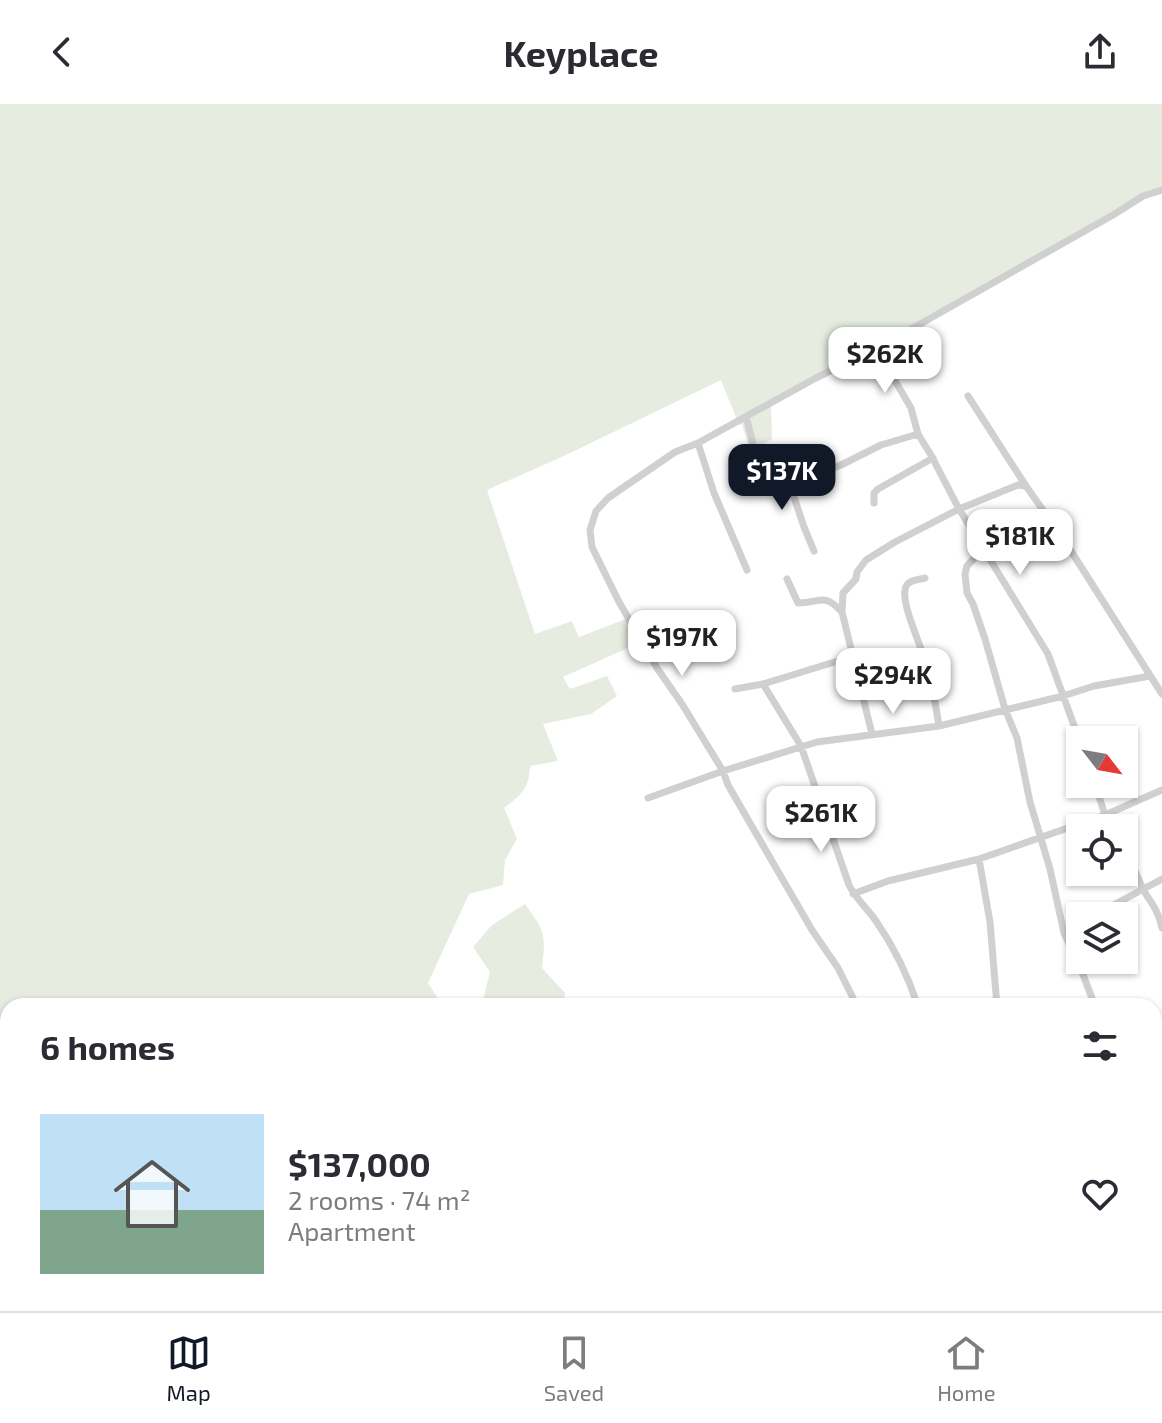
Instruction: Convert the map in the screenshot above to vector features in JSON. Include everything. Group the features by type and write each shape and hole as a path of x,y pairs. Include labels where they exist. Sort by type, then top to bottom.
{"street":[{"path":"853,998 838,968 776,869 723,771 618,600 592,547 591,524 596,511 608,498 675,452 698,443 876,348 1141,197 1162,190"},
{"path":"876,348 914,414 918,434 959,509 1048,654 1074,726"},
{"path":"968,396 1161,691"},
{"path":"746,417 761,474 772,487 790,485 881,445 918,434"},
{"path":"698,443 714,493 747,570"},
{"path":"874,503 874,493 878,489 933,458"},
{"path":"790,485 814,551"},
{"path":"872,734 842,612 843,593 856,579 866,560 895,542 959,509 1018,485 1026,486"},
{"path":"984,551 967,566 965,587 1017,738 1064,933 1092,998"},
{"path":"925,578 906,585 906,607 928,669 939,726"},
{"path":"787,579 798,603 827,600 842,612"},
{"path":"735,689 763,684 854,656"},
{"path":"648,798 801,746 939,726 1094,686 1150,676"},
{"path":"763,684 801,746 853,894 887,938 915,998"},
{"path":"1107,814 1162,790"},
{"path":"853,894 888,881 979,859 1066,828"},
{"path":"979,859 990,922 996,998"},
{"path":"1138,876 1159,913 1162,928"},
{"path":"1119,902 1162,879"}],"shaded area":[{"path":"0,104 1162,104 1162,195 1160,191 1141,197 771,405 772,439 750,451 742,424 739,425 721,380 487,490 535,634 572,621 579,637 626,619 639,643 563,677 570,689 607,676 617,696 591,714 543,724 558,761 530,766 523,791 504,808 517,839 505,860 503,885 469,894 428,983 438,998 0,998"},
{"path":"525,904 542,933 542,968 565,993 564,998 484,998 490,972 473,947 492,925"}]}
